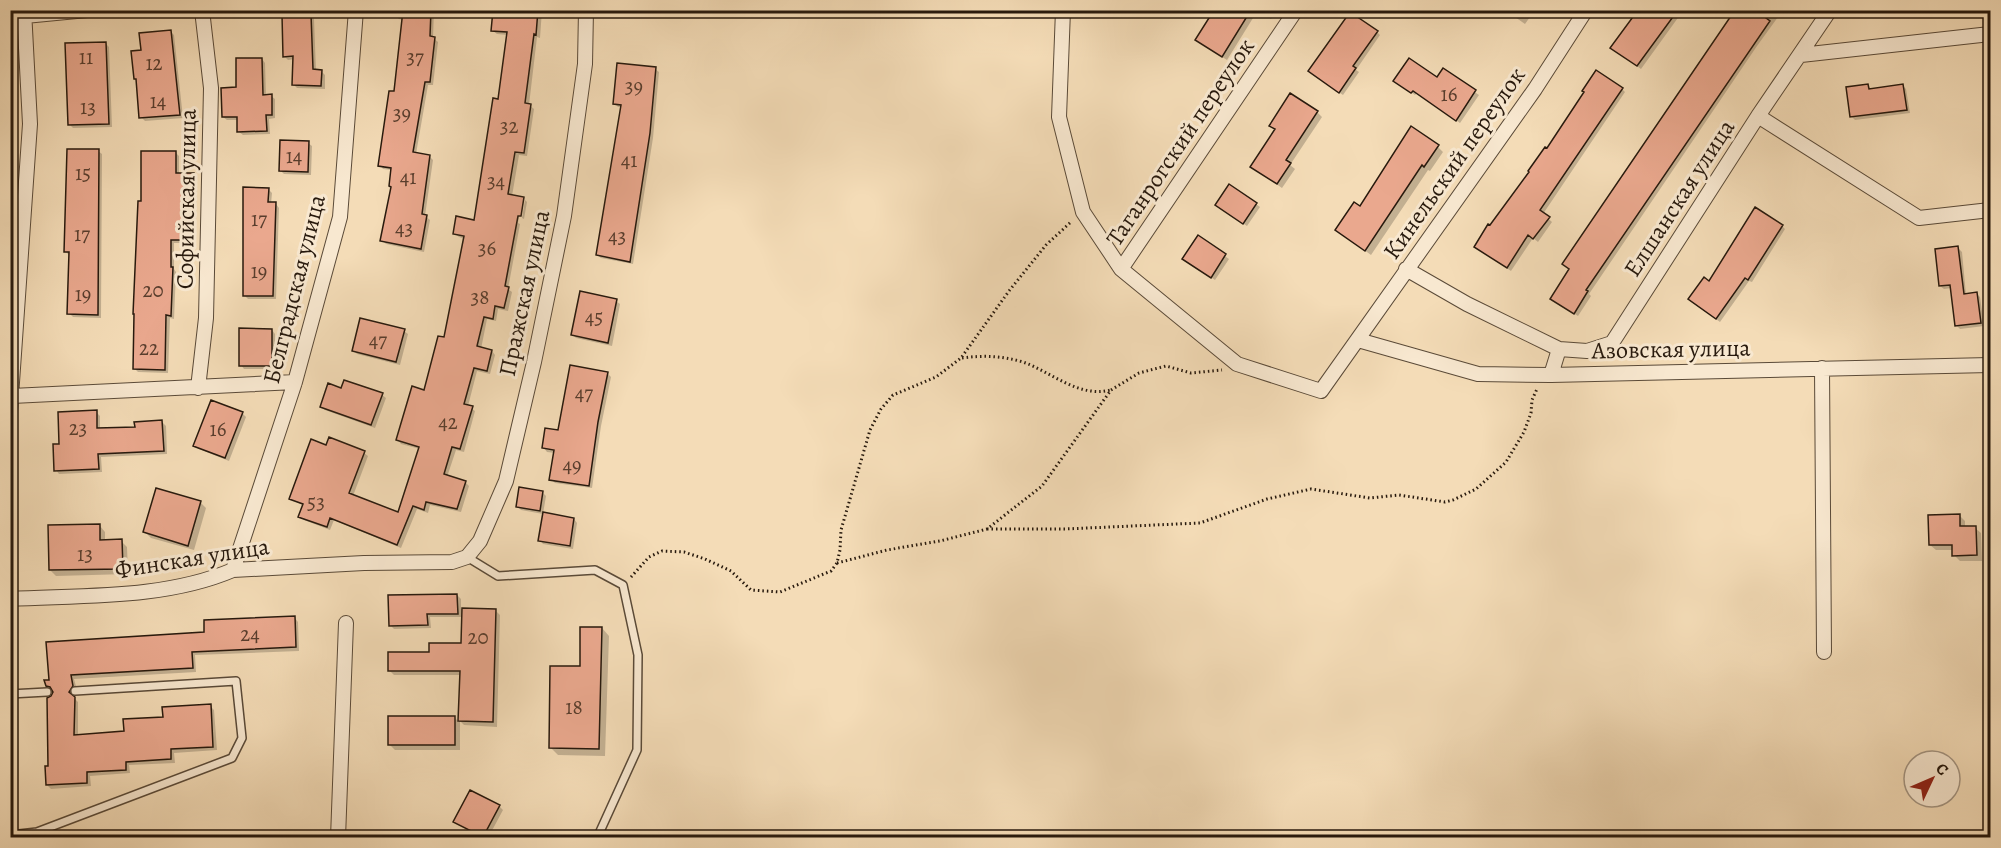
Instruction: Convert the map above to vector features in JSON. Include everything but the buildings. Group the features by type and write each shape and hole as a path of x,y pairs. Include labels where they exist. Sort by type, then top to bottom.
{"street":[{"path":"10,411 30,124 24,13 87,10"},
{"name":"Софийская улица","path":"198,388 206,318 211,88 202,10"},
{"name":"Белградская улица","path":"233,570 295,382 340,217 356,10"},
{"name":"Пражская улица","path":"467,556 480,541 506,481 534,362 564,216 585,64 586,10"},
{"path":"1063,10 1059,117 1083,212 1121,269 1237,364"},
{"name":"Таганрогский переулок","path":"1121,269 1296,10"},
{"name":"Кинельский переулок","path":"1237,364 1321,391 1535,89 1586,10"},
{"name":"Елшанская улица","path":"1559,349 1587,351 1612,343 1758,116 1830,10"},
{"path":"1801,55 1990,34"},
{"path":"1758,116 1919,218 1990,210"},
{"path":"1406,269 1467,303 1559,349 1551,375"},
{"name":"Азовская улица","path":"1358,340 1478,374 1551,375 1990,365"},
{"path":"1822,368 1824,652"},
{"path":"12,396 295,382"},
{"name":"Финская улица","path":"10,599 132,593 213,578 233,570 364,563 452,562 467,556"},
{"path":"338,837 346,623"}],"lane":[{"path":"467,556 498,576 595,570 623,585 638,655 637,750 597,837"},
{"path":"10,835 37,832 232,758 242,738 236,681 75,691"},
{"path":"10,694 47,692"}],"path":[{"path":"623,585 649,557 663,551 684,552 705,559 731,571 751,590 780,592 831,572 837,563 841,530 870,430 881,409 893,395 936,377 961,358 1008,291 1046,245 1083,212"},
{"path":"961,358 989,355 1023,363 1091,392 1111,390"},
{"path":"987,529 1046,481 1111,390 1139,373 1166,366 1191,373 1227,370 1237,364"},
{"path":"837,563 987,529 1065,529 1200,523 1267,498 1311,489 1371,498 1399,495 1453,500 1476,489 1506,462 1524,432 1535,392 1551,375"}]}
